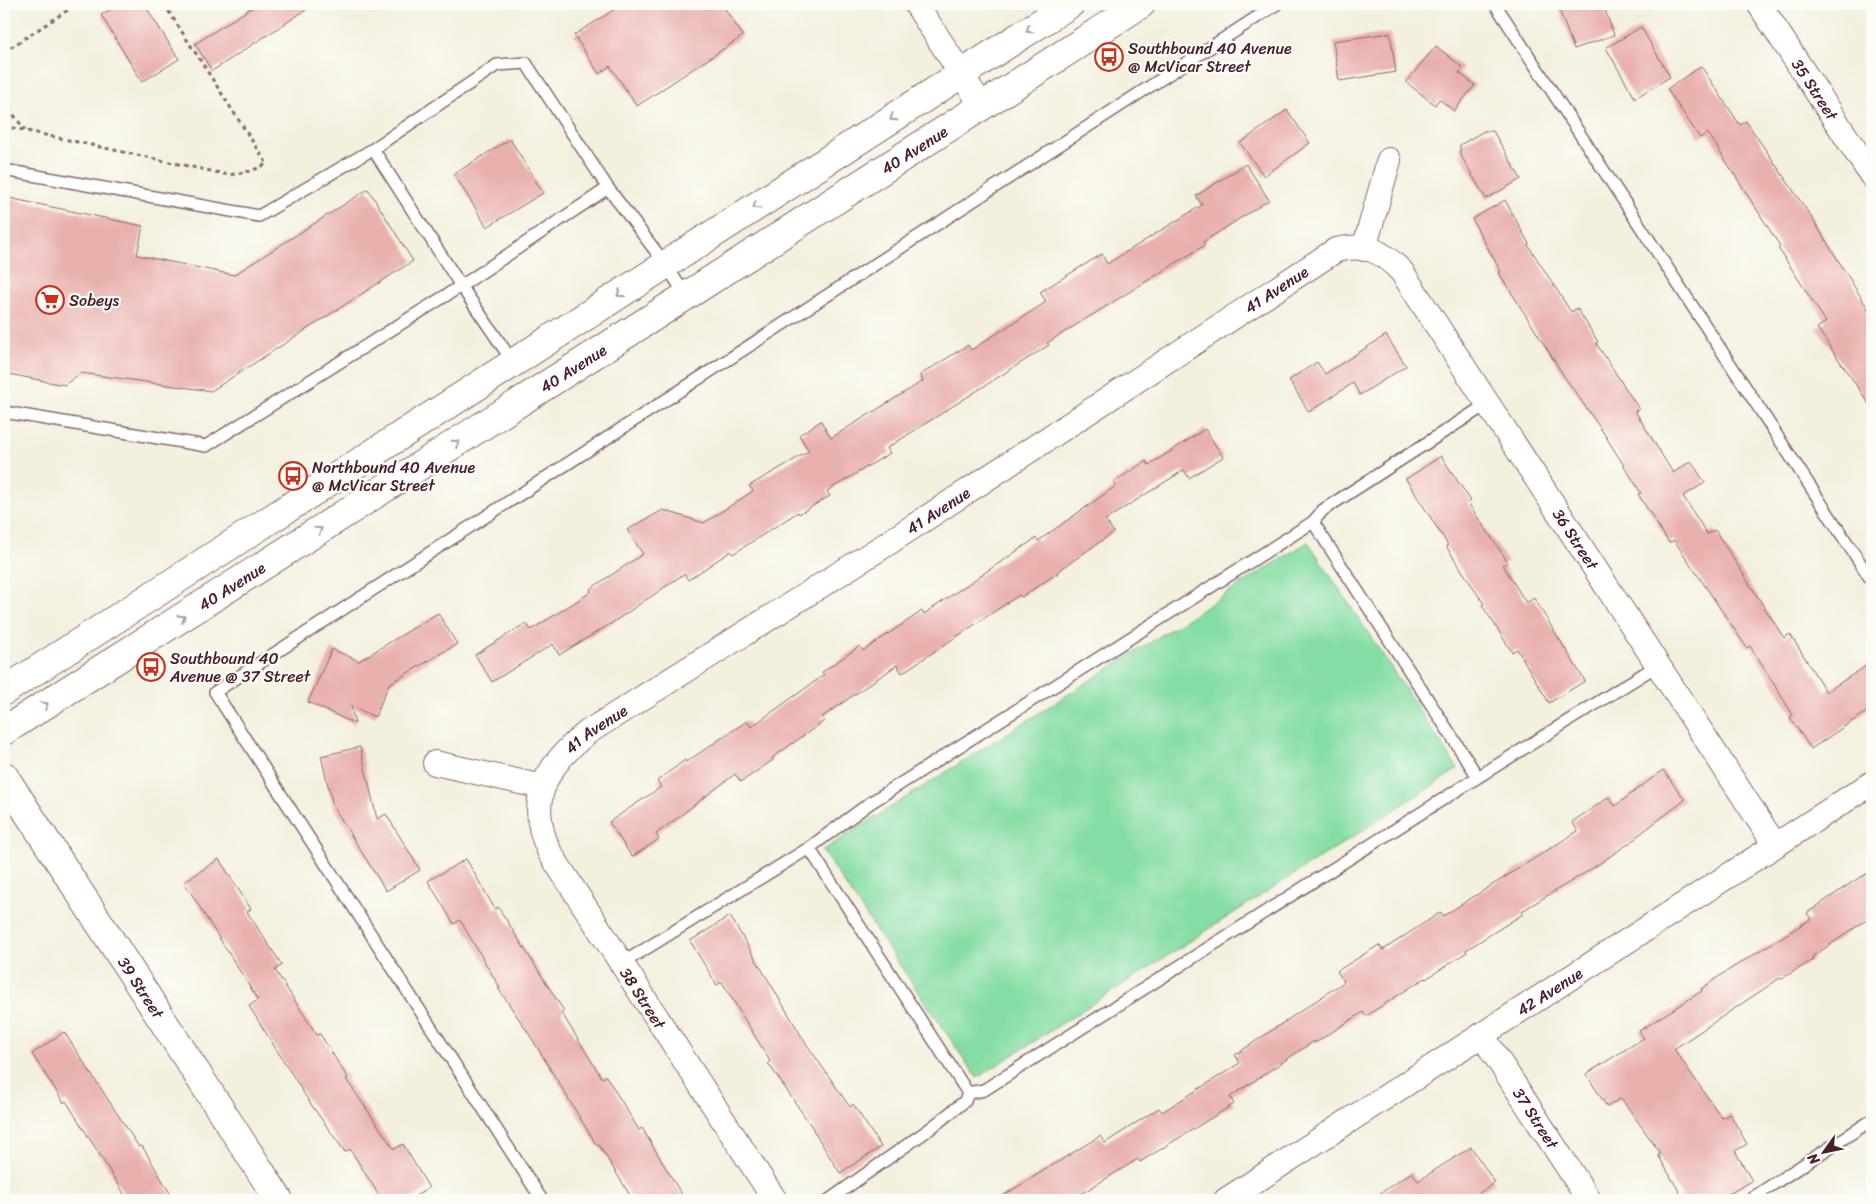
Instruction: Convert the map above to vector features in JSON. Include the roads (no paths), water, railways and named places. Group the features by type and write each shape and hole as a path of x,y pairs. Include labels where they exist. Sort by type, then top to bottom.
{"main road":[{"path":"4,691 1070,4"},
{"name":"40 Avenue","path":"4,731 1141,4"},
{"name":"39 Street","path":"4,776 278,1200"}],"street":[{"path":"916,4 982,106"},
{"name":"35 Street","path":"1759,4 1872,176"},
{"path":"1364,248 1389,160"},
{"name":"36 Street","path":"1364,248 1377,251 1388,258 1402,272 1775,845"},
{"name":"41 Avenue","path":"542,787 562,754 588,732 882,547 1324,257 1336,250 1364,248"},
{"path":"435,763 542,787"},
{"name":"42 Avenue","path":"1226,1200 1872,783"},
{"name":"38 Street","path":"542,787 538,801 538,816 542,837 550,853 775,1200"},
{"name":"37 Street","path":"1482,1036 1589,1200"}],"lane":[{"path":"542,1200 215,692 1277,4"},
{"path":"1494,4 1872,581"},
{"path":"4,170 259,216 373,149 498,64 526,63 608,188 666,265 686,296"},
{"path":"373,149 512,362"},
{"path":"4,412 206,446 461,286 608,188"},
{"path":"621,964 810,848 870,802 1313,522 1323,510 1487,404"},
{"path":"1313,522 1478,777"},
{"path":"968,1092 984,1090 1658,665"},
{"path":"810,848 968,1092"},
{"path":"829,1200 932,1128 965,1101 968,1092"},
{"path":"1749,1200 1872,1120"}],"place":[{"name":"Southbound 40 Avenue @ McVicar Street","path":"1109,57"},
{"name":"Sobeys","path":"50,300"},
{"name":"Northbound 40 Avenue @ McVicar Street","path":"293,476"},
{"name":"Southbound 40 Avenue @ 37 Street","path":"151,667"}]}
